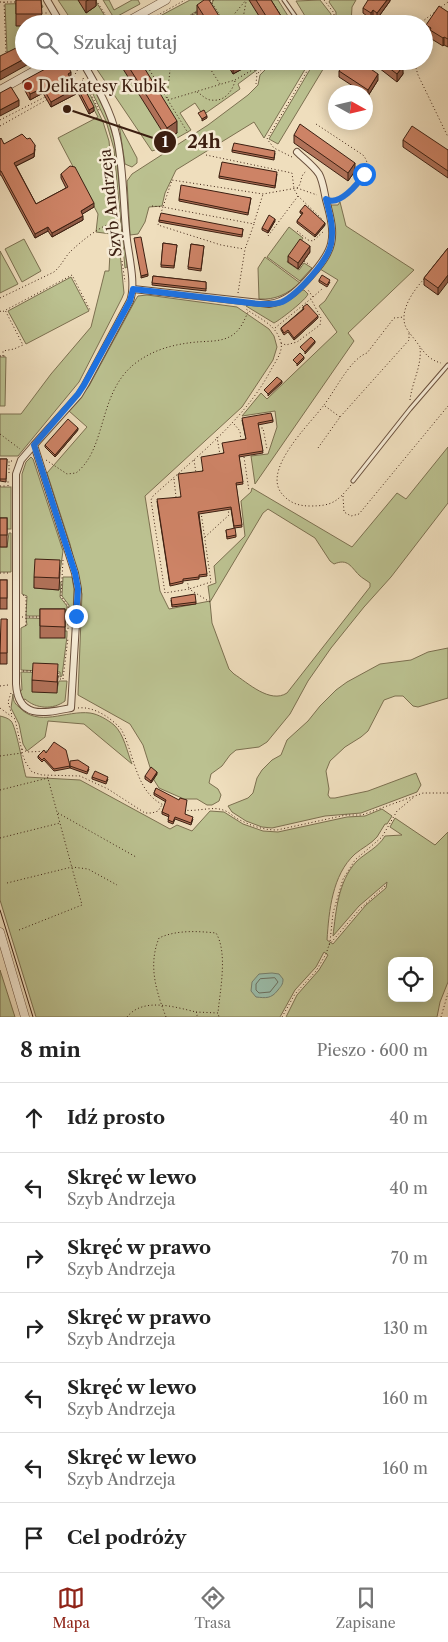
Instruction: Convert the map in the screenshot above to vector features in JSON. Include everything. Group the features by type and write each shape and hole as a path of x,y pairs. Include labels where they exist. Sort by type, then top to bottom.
{"street":[{"path":"47,0 56,15"},
{"path":"139,15 166,0"},
{"path":"0,90 36,70"},
{"name":"Szyb Andrzeja","path":"71,708 41,712 29,710 24,707 18,698 16,686 16,474 21,460 84,385 130,301 133,289 117,136 107,108 87,70"},
{"path":"133,289 269,304 288,298 322,264 331,246 333,227 320,176 299,154"},
{"path":"34,445 75,573 78,589 71,708"},
{"path":"0,932 25,1017"}],"lane":[{"path":"284,0 294,15"},
{"path":"353,481 410,409 448,365"}],"path":[{"path":"96,0 106,15"},
{"path":"158,15 185,0"},
{"path":"205,6 214,0"},
{"path":"271,0 280,15"},
{"path":"324,0 334,15"},
{"path":"6,1 6,54"},
{"path":"211,1 220,15"},
{"path":"234,15 246,1"},
{"path":"244,15 246,1"},
{"path":"0,2 20,2"},
{"path":"431,15 448,2"},
{"path":"46,8 46,15"},
{"path":"192,15 198,11"},
{"path":"79,70 102,116"},
{"path":"149,70 188,133"},
{"path":"167,99 170,70"},
{"path":"212,70 221,84"},
{"path":"167,99 235,80 252,70"},
{"path":"255,70 257,74 256,84"},
{"path":"257,74 261,70"},
{"path":"299,154 297,160 274,148 267,139 308,70"},
{"path":"417,70 448,137"},
{"path":"68,84 74,78 77,71"},
{"path":"68,88 88,78"},
{"path":"196,91 210,100 222,99 232,91 235,80"},
{"path":"0,126 53,96"},
{"path":"0,120 45,98"},
{"path":"245,249 221,245 158,225 172,180 264,194 297,188 332,202 338,200 358,184 367,169 368,162 363,156 316,124"},
{"path":"206,155 292,172 294,189 298,196 325,222 333,227"},
{"path":"297,188 304,172 310,170 317,171"},
{"path":"201,508 211,582 165,594 151,500 153,496 233,423 265,382 279,354 281,343 275,328 236,301 245,249 264,194"},
{"path":"268,236 298,196"},
{"path":"152,206 254,224"},
{"path":"0,298 54,272 71,252 91,235 107,224 119,221"},
{"path":"297,231 308,240 313,241 333,227"},
{"path":"122,254 125,287"},
{"path":"0,312 72,276 90,310"},
{"path":"426,276 411,297 404,317 405,326 427,356 434,361 442,363"},
{"path":"303,284 314,297"},
{"path":"275,328 322,289"},
{"path":"281,343 286,345 297,342 320,325 321,318 311,299"},
{"path":"3,356 4,351 23,345 5,310"},
{"path":"40,460 49,460 67,474 80,470 90,455 116,383 135,363 149,354 164,348 184,343 218,340 232,336 243,324 249,311"},
{"path":"353,481 343,495 334,503 325,506 297,505 287,500 279,492 277,473 282,459 324,406 350,369 362,355 367,353 394,318 404,317"},
{"path":"318,448 340,417 409,340 409,331"},
{"path":"410,409 412,388 421,357 420,347"},
{"path":"0,356 7,356"},
{"path":"324,406 340,417"},
{"path":"343,495 344,512 351,516 359,514 448,406"},
{"path":"233,423 240,431 242,448"},
{"path":"255,429 263,428 267,449"},
{"path":"0,434 16,448 23,450 22,452"},
{"path":"218,437 220,457"},
{"path":"244,456 249,491"},
{"path":"8,486 9,461 14,461 16,458"},
{"path":"194,459 197,479"},
{"path":"173,478 176,496"},
{"path":"205,538 229,515 227,505"},
{"path":"0,573 12,573"},
{"path":"187,580 189,589 210,602"},
{"path":"63,679 68,636 68,607"},
{"path":"26,617 43,617"},
{"path":"22,671 36,671"},
{"path":"51,672 59,673 58,679 73,680"},
{"path":"0,686 16,686"},
{"path":"16,686 9,698 8,707 16,723 22,753 32,772 47,775 80,776 103,787 145,812 158,812 162,804"},
{"path":"0,708 12,716"},
{"path":"71,708 90,708 116,724 125,736 141,781 149,793 167,806"},
{"path":"21,748 27,752 47,750 52,752"},
{"path":"0,756 22,753"},
{"path":"60,769 60,775"},
{"path":"19,930 82,905 47,775"},
{"path":"0,790 48,778"},
{"path":"180,809 201,811 214,808 222,809 244,823 265,830 276,830 346,816 362,815 417,795 448,793"},
{"path":"329,946 333,913 342,879 355,860 382,837 397,811 417,795"},
{"path":"57,812 136,857"},
{"path":"0,838 60,823"},
{"path":"6,883 72,867 88,869 116,885"},
{"path":"282,1017 295,994 321,963 329,946 359,910 385,886"},
{"path":"166,1017 155,984 152,967 153,956 159,938 184,932 202,931 216,933 222,946 218,1017"},
{"path":"441,1017 448,993"},
{"path":"127,1017 139,1007 157,1005 196,1012 218,1013"},
{"path":"196,1012 198,1014 196,1017"}],"shaded area":[{"path":"58,0 95,0 104,15 68,15"},
{"path":"103,0 109,0 114,10 132,0 138,0 140,4 120,15 112,15"},
{"path":"190,0 209,0 208,4 190,15 162,15"},
{"path":"212,0 278,0 287,15 193,15 213,2"},
{"path":"320,0 331,15 304,15 296,1"},
{"path":"330,0 356,0 352,7 352,15 336,15 329,2"},
{"path":"41,3 43,7 16,8 19,15 15,15 15,51 9,54 7,51 5,4"},
{"path":"97,70 257,70 238,84 240,89 203,115 195,103 180,113 191,130 152,151"},
{"path":"265,70 305,70 264,138 254,122 176,170 165,193 162,206 149,207 145,222 138,234 130,235 127,181 132,174 208,125 248,95 258,85 260,75"},
{"path":"310,70 323,70 278,144 269,139"},
{"path":"93,87 106,113 115,142 127,267 125,268 114,149 106,121 90,88"},
{"path":"88,90 103,122 109,141 124,293 79,382 18,456 0,456 0,414 21,414 51,374 91,327 105,271 109,271 111,234 96,232 98,214 58,138 98,117 84,91"},
{"path":"119,124 137,158 137,163 132,167 125,164"},
{"path":"340,202 346,226 414,270 348,333 354,341 255,484 251,456 268,454 277,427 275,411 242,416 261,393 267,399 337,332 319,306 325,301 338,280 320,269 329,256 335,236 331,205 338,205"},
{"path":"289,227 303,238 287,262 299,270 304,263 312,268 300,281 267,257"},
{"path":"24,239 41,271 22,282 5,249"},
{"path":"0,251 18,284 0,293"},
{"path":"265,257 300,283 281,296 259,299 258,268"},
{"path":"71,277 89,311 26,344 8,311"},
{"path":"301,290 308,294 306,297 293,310 274,323 246,306 269,306"},
{"path":"147,295 237,307 269,329 274,336 277,347 273,360 242,407 145,496 160,591 169,609 210,601 208,586 216,583 214,566 245,536 241,501 251,492 252,488 352,547 397,493 406,499 448,447 448,503 391,577 331,648 308,681 290,714 267,742 259,747 236,750 222,766 211,774 209,783 218,789 221,795 219,801 212,805 207,805 197,799 184,799 159,788 154,780 143,745 130,724 78,695 82,594 70,544 47,473 87,427 69,411 89,386 138,296","holes":["268,509 315,538 330,561 334,564 339,562 349,564 360,576 370,583 370,587 287,693 280,696 266,694 252,687 229,669 212,623 210,602 263,513"]},
{"path":"0,357 6,357 5,406 0,406"},
{"path":"31,457 63,551 60,572 35,570 34,588 59,590 59,582 61,582 60,597 67,606 66,616 26,616 27,596 22,594 22,474 26,462"},
{"path":"0,487 11,487 11,529 0,529"},
{"path":"9,533 11,533 11,572 0,572 0,547 7,547"},
{"path":"63,577 72,577 74,589 73,616 69,615 69,605 62,596"},
{"path":"26,618 65,619 67,636 62,676 60,677 60,672 21,670 21,628 27,625"},
{"path":"448,648 448,698 418,707 413,706 403,696 395,696 384,700 368,731 345,747 330,761 326,771 328,795 330,798 368,791 416,773 421,785 417,792 361,813 325,816 272,828 262,827 246,821 232,812 228,806 248,798 253,793 257,778 262,770 272,760 281,755 287,740 308,721 336,690 380,664 411,660 428,652"},
{"path":"21,672 57,673 56,693 59,681 67,681 65,701 55,706 45,707 34,705 25,699 23,700 20,691 22,690"},
{"path":"13,694 17,706 35,716 53,717 90,713 106,719 120,733 132,764 84,724 48,721 45,737 27,751 23,744 19,724 11,708"},
{"path":"0,716 9,719 13,724 26,777 80,780 170,829 177,825 192,831 210,811 224,812 243,824 263,831 278,832 347,817 365,816 382,809 392,816 375,839 355,854 347,863 341,872 333,894 327,940 333,944 366,905 386,888 387,882 359,906 333,936 339,897 345,878 356,862 379,844 385,836 402,835 390,827 395,818 435,845 448,832 448,982 440,1002 437,1017 286,1017 297,995 319,970 328,955 324,952 316,967 295,990 280,1017 36,1017 0,900"},
{"path":"0,970 15,1017 0,1017"}],"water":[{"path":"259,974 279,974 283,979 281,986 271,996 266,998 256,997 251,991 252,982"}],"building":[{"path":"16,0 41,0 42,14 16,14"},
{"path":"204,0 209,0 218,15 203,15 197,5"},
{"path":"256,0 271,0 280,15 265,15"},
{"path":"368,0 387,0 377,13 373,10 371,13 363,8"},
{"path":"439,6 448,12 448,39 433,32 433,15"},
{"path":"15,48 15,64 0,72 0,56"},
{"path":"43,70 70,70 71,72 68,74 76,88 51,102 43,88 30,94 23,81"},
{"path":"131,70 146,70 177,121 167,128"},
{"path":"372,70 378,74 371,85 360,85 339,71"},
{"path":"392,70 400,70 397,74"},
{"path":"83,86 94,107 89,110 78,89"},
{"path":"11,87 19,100 0,110 0,93"},
{"path":"204,110 207,116 202,119 198,113"},
{"path":"300,124 355,163 348,173 294,135"},
{"path":"412,126 448,150 448,171 403,140"},
{"path":"22,134 27,139 30,138 35,145 34,153 14,163 36,204 68,187 61,174 70,166 75,167 94,203 81,211 83,216 52,233 48,227 35,234 0,171 0,139 4,144"},
{"path":"234,143 275,151 274,158 232,150"},
{"path":"222,162 277,172 275,186 219,176"},
{"path":"181,185 251,198 248,213 179,199"},
{"path":"305,205 325,223 315,235 297,221 303,213 300,211"},
{"path":"161,213 243,229 242,235 159,220"},
{"path":"269,215 275,219 268,231 262,228"},
{"path":"141,237 148,274 141,276 134,238"},
{"path":"300,239 310,246 298,263 288,256"},
{"path":"163,243 177,245 174,266 161,265"},
{"path":"191,244 204,246 201,269 188,267"},
{"path":"448,248 448,275 438,288 424,278"},
{"path":"322,275 330,280 327,285 319,280"},
{"path":"153,276 206,282 206,289 152,283"},
{"path":"307,304 318,316 294,338 288,330 284,333 281,328 304,309 303,307"},
{"path":"311,337 315,341 305,352 300,347"},
{"path":"300,353 304,357 297,364 293,360"},
{"path":"277,377 282,381 268,394 264,390"},
{"path":"271,413 273,420 258,423 263,451 239,455 243,482 236,483 242,525 234,526 231,507 198,512 207,574 170,584 157,499 181,497 178,474 203,471 201,457 224,453 222,443 246,439 242,418"},
{"path":"68,419 78,428 55,455 45,445"},
{"path":"0,459 7,459 6,479 0,479"},
{"path":"0,518 7,518 7,535 0,535"},
{"path":"235,528 236,535 227,537 226,530"},
{"path":"35,559 60,560 59,578 34,577"},
{"path":"0,580 7,580 7,598 0,598"},
{"path":"195,594 196,602 172,605 171,598"},
{"path":"40,609 65,609 65,627 40,626"},
{"path":"1,619 7,619 7,653 0,653"},
{"path":"33,663 58,664 57,682 32,680"},
{"path":"54,742 66,750 70,766 54,769 44,758 42,760 38,756 44,750 46,753"},
{"path":"78,760 89,767 87,772 70,766 70,761"},
{"path":"151,767 157,772 151,781 145,776"},
{"path":"95,771 108,777 106,782 92,777"},
{"path":"156,788 179,800 180,798 187,800 185,814 193,817 191,823 175,817 173,822 168,820 169,815 162,812 166,800 154,793"}],"tram line":[{"path":"0,910 33,1017"}],"place":[{"name":"Delikatesy Kubik","path":"28,86"},
{"name":"24h","path":"67,109"}],"route":[{"path":"76,616 78,589 75,573 34,445 84,385 130,301 133,289 259,304 282,302 322,264 331,246 333,224 326,199 332,202 338,200 358,184 364,174"}]}
